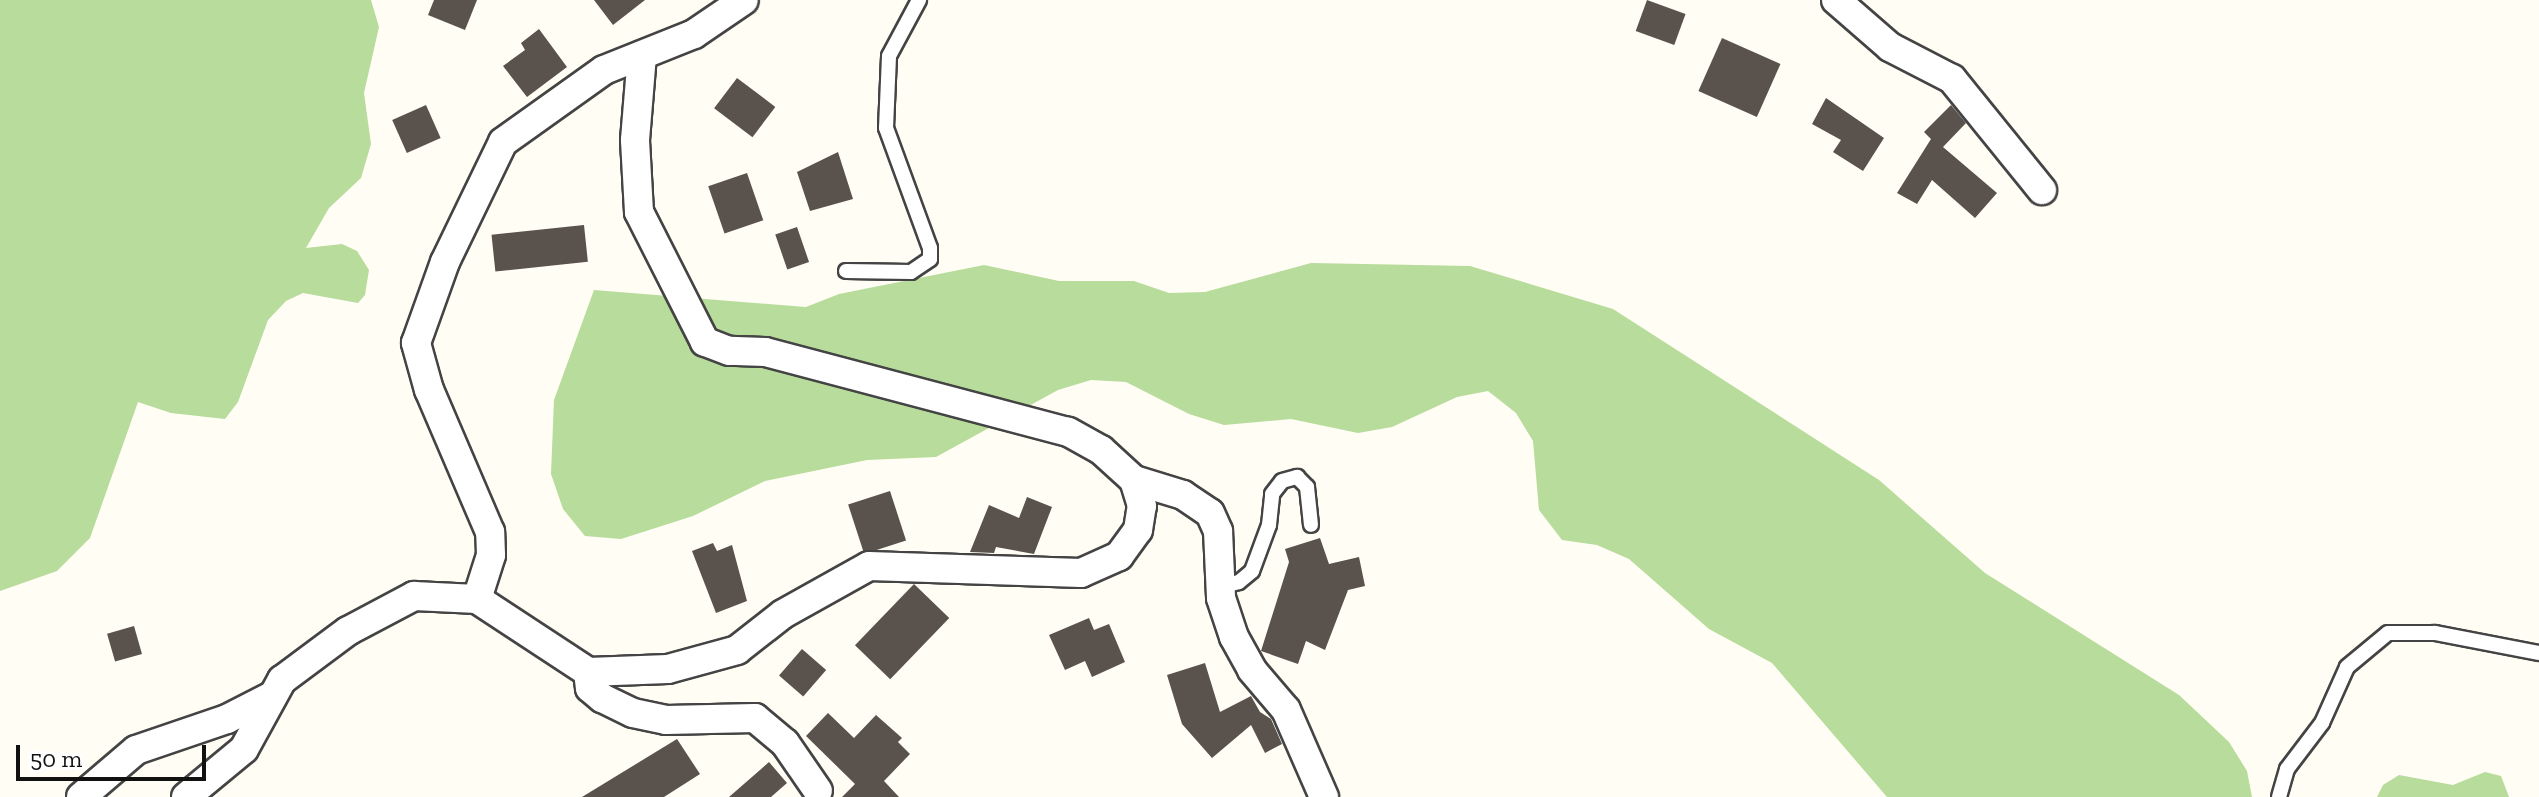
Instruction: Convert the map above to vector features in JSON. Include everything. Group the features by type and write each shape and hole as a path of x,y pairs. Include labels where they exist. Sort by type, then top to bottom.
{"street":[{"path":"477,599 491,555 490,532 429,390 416,343 425,307 503,142 604,70 694,34 744,0"},
{"path":"1836,0 1890,47 1952,79 2042,190"},
{"path":"642,55 635,140 639,212 705,342 729,351 765,352 1068,432 1101,450 1134,480 1183,495 1210,513 1218,531 1218,579 1234,637 1252,670 1286,710 1324,797"},
{"path":"186,797 244,749 272,696 307,659 414,596 477,599 588,672 668,669 737,650 783,614 869,566 1081,573 1119,556 1138,530 1142,506 1134,480"},
{"path":"588,672 590,688 602,698 633,713 666,720 755,718 785,743 818,791"},
{"path":"81,797 136,750 227,719 272,696"}],"lane":[{"path":"846,271 911,272 930,259 886,128 889,56 919,0"},
{"path":"1218,579 1227,585 1239,582 1252,571 1269,525 1272,494 1282,481 1297,477 1307,487 1311,525"},
{"path":"2279,797 2287,769 2322,723 2347,667 2388,633 2435,633 2539,653"}],"green space":[{"path":"0,0 371,0 379,27 364,93 371,144 361,178 329,208 306,248 342,244 357,251 369,270 365,295 358,303 303,293 286,301 268,320 238,402 225,419 171,413 138,402 90,538 57,571 0,591"},
{"path":"1311,263 1470,266 1613,309 1879,480 1985,573 2179,695 2229,742 2247,771 2252,797 1887,797 1772,663 1709,629 1629,559 1597,545 1562,540 1539,510 1533,441 1516,413 1488,391 1457,397 1392,427 1358,433 1291,419 1224,425 1189,414 1126,382 1091,380 1058,390 936,457 867,460 765,481 693,516 621,539 585,536 563,509 551,474 554,400 594,290 806,307 839,294 984,265 1059,281 1134,281 1169,293 1205,292"},
{"path":"2485,772 2501,776 2509,797 2377,797 2383,785 2399,775 2453,785"}],"building":[{"path":"434,0 477,0 465,30 428,15"},
{"path":"594,0 645,0 613,25"},
{"path":"1647,0 1686,14 1674,45 1636,31"},
{"path":"539,29 567,67 527,97 503,66 525,50 521,43"},
{"path":"1722,38 1780,64 1757,117 1698,91"},
{"path":"737,78 775,107 752,137 714,108"},
{"path":"1826,98 1884,138 1863,171 1833,152 1841,140 1812,124"},
{"path":"426,105 441,138 407,153 392,120"},
{"path":"1951,105 1966,123 1943,147 1997,193 1975,218 1932,180 1917,204 1897,193 1931,139 1924,132"},
{"path":"838,152 853,199 810,211 797,172"},
{"path":"747,173 763,220 725,234 708,186"},
{"path":"584,225 588,262 495,272 492,235"},
{"path":"797,227 809,262 787,269 775,234"},
{"path":"890,491 906,540 864,554 848,505"},
{"path":"1027,497 1052,507 1034,554 996,547 994,553 970,552 989,505 1019,518"},
{"path":"1320,538 1329,564 1359,557 1365,586 1348,590 1325,650 1306,641 1298,664 1261,651 1289,562 1285,549"},
{"path":"713,543 717,551 732,545 747,601 716,613 692,551"},
{"path":"914,584 949,618 890,679 855,645"},
{"path":"1089,618 1094,630 1109,624 1125,662 1092,677 1085,661 1065,670 1049,635"},
{"path":"134,626 142,654 115,662 107,634"},
{"path":"802,649 826,670 803,696 779,675"},
{"path":"1205,663 1220,712 1251,696 1260,712 1271,719 1282,744 1265,753 1251,725 1212,758 1182,724 1167,675"},
{"path":"828,713 854,738 876,715 902,738 898,742 910,754 884,781 899,797 842,797 855,784 806,736"},
{"path":"677,739 700,774 664,797 582,797"},
{"path":"769,762 787,783 771,797 729,797"}]}
